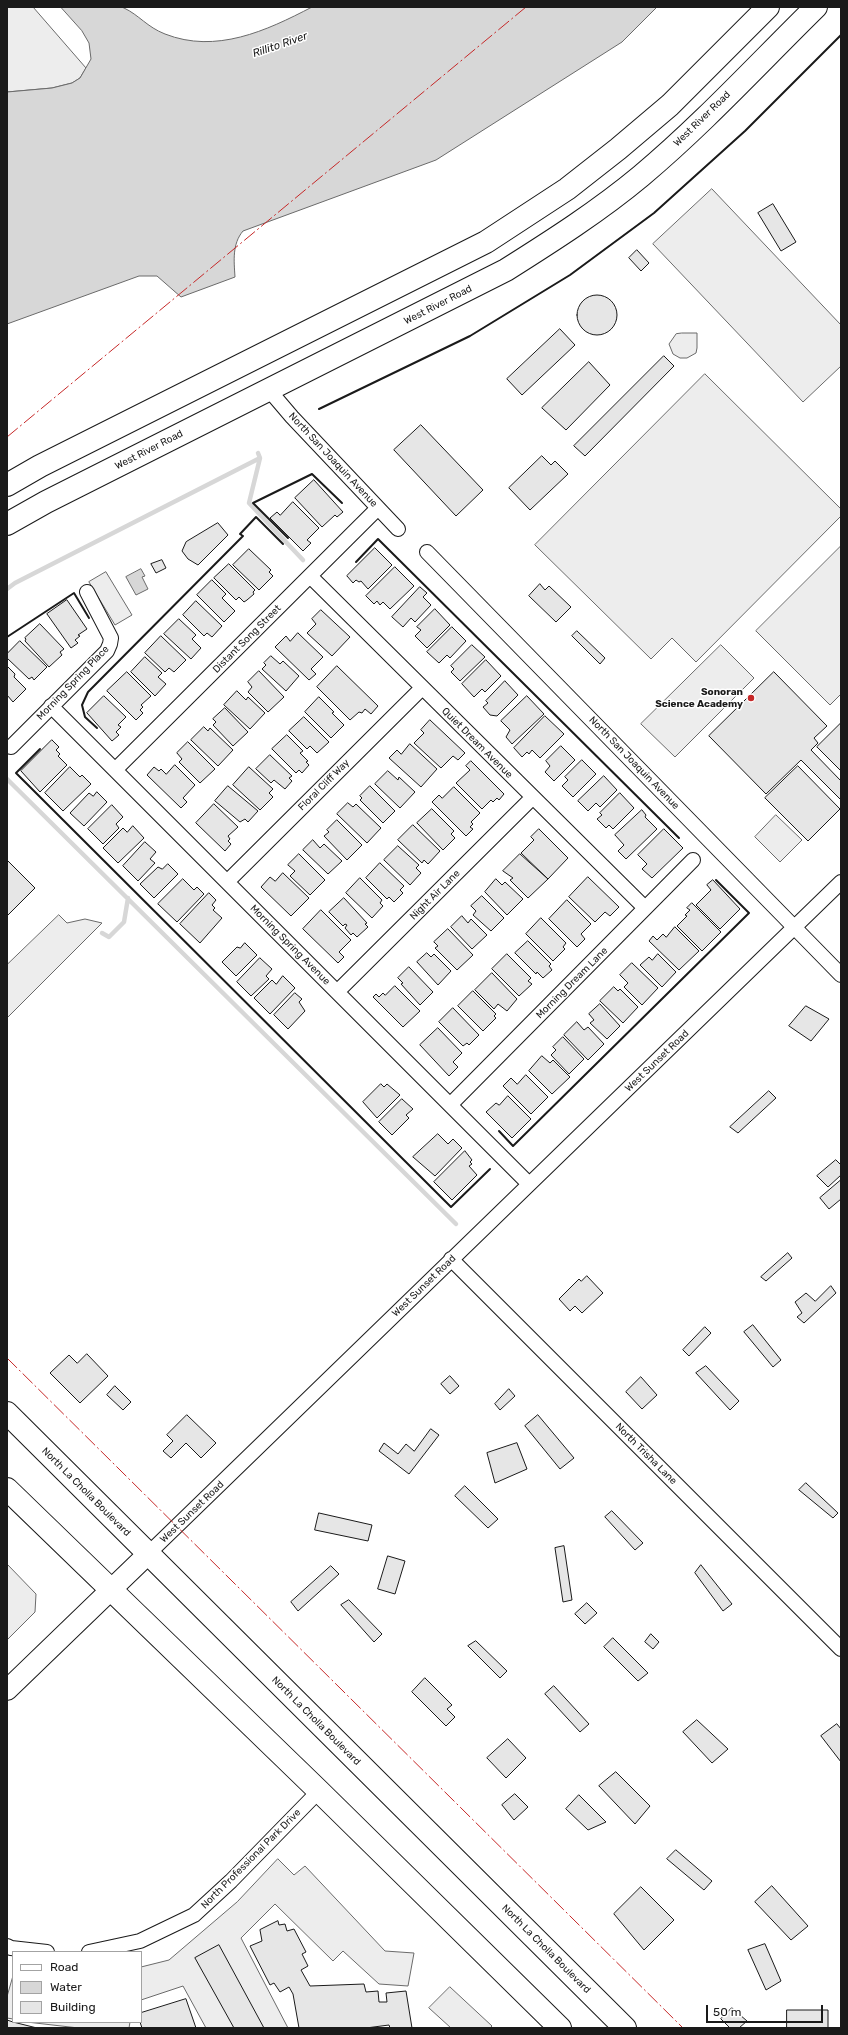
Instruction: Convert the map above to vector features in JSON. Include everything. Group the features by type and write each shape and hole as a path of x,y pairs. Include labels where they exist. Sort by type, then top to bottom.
{"main road":[{"path":"7,485 40,466 486,242 568,189 618,149 670,105 768,7"},
{"name":"West River Road","path":"7,524 46,502 506,270 572,228 640,177 683,139 816,7"},
{"name":"North La Cholla Boulevard","path":"7,1413 625,2028"},
{"path":"7,1489 560,2028"}],"street":[{"name":"North San Joaquin Avenue","path":"269,390 292,418 398,529"},
{"name":"Distant Song Street","path":"115,770 378,508"},
{"name":"North San Joaquin Avenue","path":"427,552 841,975"},
{"name":"Quiet Dream Avenue","path":"310,576 645,908"},
{"name":"Morning Spring Place","path":"11,747 107,651 110,644 108,632 87,592"},
{"name":"Floral Cliff Way","path":"227,882 422,688"},
{"name":"Morning Spring Avenue","path":"51,706 529,1184"},
{"name":"Night Air Lane","path":"337,992 533,797"},
{"name":"Morning Dream Lane","path":"450,1105 693,860"},
{"name":"West Sunset Road","path":"7,1690 111,1591 451,1259 841,882"},
{"name":"North Trisha Lane","path":"451,1259 841,1649"},
{"name":"North Professional Park Drive","path":"94,1951 140,1941 194,1915 231,1881 318,1791"},
{"path":"7,1946 11,1948 38,1951"}],"shaded area":[{"path":"7,7 33,7 86,68 80,78 72,83 52,88 7,92"},
{"path":"712,189 841,325 841,366 803,402 653,244"},
{"path":"697,333 696,353 687,358 680,358 673,354 669,344 676,334"},
{"path":"705,374 841,509 841,516 696,662 672,638 651,659 535,545"},
{"path":"841,546 841,694 830,705 756,631"},
{"path":"106,572 132,615 115,625 89,582"},
{"path":"721,645 754,678 675,757 641,724"},
{"path":"776,815 802,840 780,862 755,837"},
{"path":"59,915 67,923 85,919 102,923 7,1018 7,965"},
{"path":"7,1564 36,1594 35,1612 7,1640"},
{"path":"278,1859 294,1875 305,1866 385,1951 414,1953 408,1986 379,1984 343,1951 333,1961 275,1904 241,1938 288,2028 206,2028 183,1986 142,2000 142,1967 169,1960 237,1902"},
{"path":"12,1980 12,2019 7,2018 7,1997"},
{"path":"450,1987 492,2026 490,2028 451,2028 429,2008"},
{"path":"36,2023 130,2023 129,2028 79,2028"}],"water":[{"name":"Rillito River","path":"61,7 120,7 129,11 153,28 165,34 184,40 203,42 222,41 259,31 312,7 657,7 622,42 436,160 243,231 239,236 235,247 235,277 181,297 157,276 139,276 7,324 7,92 52,88 72,83 80,78 91,59 89,43 82,31"},
{"path":"141,569 145,576 142,577 148,589 136,595 126,577"}],"building":[{"path":"773,204 796,242 781,251 758,213"},
{"path":"637,250 649,263 641,271 629,258"},
{"path":"593,295 601,295 608,298 614,304 617,315 614,326 608,332 601,335 593,335 586,332 580,326 577,319 577,311 580,304 586,298"},
{"path":"560,329 575,345 522,395 507,379"},
{"path":"664,356 674,366 585,456 574,446"},
{"path":"589,362 610,385 566,430 542,408"},
{"path":"421,425 483,490 456,516 394,450"},
{"path":"542,456 551,465 555,461 568,474 530,510 509,488"},
{"path":"314,480 343,512 337,517 335,515 322,527 295,498"},
{"path":"293,502 319,528 307,540 311,543 303,551 270,518 277,512 280,515"},
{"path":"218,523 228,535 198,565 188,559 182,551 186,542"},
{"path":"375,548 392,565 368,589 361,581 359,582 356,580 353,583 347,576"},
{"path":"249,549 271,570 269,572 273,576 259,590 233,565"},
{"path":"162,560 166,568 156,573 151,564"},
{"path":"229,564 255,590 253,592 254,594 244,602 239,597 236,600 214,578"},
{"path":"395,567 414,586 390,609 383,602 380,605 377,601 374,604 366,596"},
{"path":"212,580 226,594 222,598 235,611 224,622 197,595"},
{"path":"540,584 545,590 549,586 571,607 556,622 529,596"},
{"path":"420,587 427,593 423,597 431,605 415,622 411,618 403,627 392,617"},
{"path":"67,600 87,629 78,635 80,636 75,640 78,643 71,648 47,614"},
{"path":"196,601 222,626 212,637 207,633 204,636 183,615"},
{"path":"435,609 450,625 427,648 415,636 421,630 417,627"},
{"path":"321,610 350,637 332,656 307,633 316,624 312,619"},
{"path":"179,619 196,635 192,639 201,648 191,659 164,634"},
{"path":"40,624 64,649 60,652 62,655 49,667 25,641 25,638"},
{"path":"452,627 466,641 450,658 447,655 439,663 427,652"},
{"path":"577,631 605,658 600,664 572,636"},
{"path":"298,633 323,657 311,669 316,674 309,680 275,647 286,636 290,641"},
{"path":"161,636 186,660 174,672 169,668 165,672 145,653"},
{"path":"20,641 47,667 34,680 32,677 29,679 7,658 7,654"},
{"path":"472,645 485,657 460,681 451,672 454,669 451,666"},
{"path":"271,656 280,664 283,661 299,676 286,691 262,669 266,665 264,663"},
{"path":"145,657 162,673 158,677 166,684 155,696 131,672"},
{"path":"486,660 501,676 485,692 482,689 474,697 462,684"},
{"path":"7,666 15,674 14,677 26,689 13,702 7,695"},
{"path":"337,666 378,706 371,714 365,709 362,713 359,712 350,720 317,687"},
{"path":"259,671 284,697 268,712 248,692 252,687 248,682"},
{"path":"127,672 151,696 141,705 143,707 140,710 143,713 136,720 107,691"},
{"path":"774,672 827,726 814,738 818,743 811,750 841,781 841,800 801,760 766,794 709,736"},
{"path":"505,681 518,695 497,716 490,715 483,707 488,703 486,701"},
{"path":"237,691 246,700 248,697 265,713 250,729 224,705"},
{"path":"104,696 126,717 118,725 121,727 116,732 119,735 112,741 87,713"},
{"path":"527,696 544,714 512,744 506,737 510,730 501,721"},
{"path":"319,697 344,725 331,738 305,712"},
{"path":"225,708 248,732 233,746 213,725 216,722 213,719"},
{"path":"545,716 564,734 540,758 532,750 529,754 527,752 522,757 514,748"},
{"path":"304,717 329,742 317,753 310,746 307,749 289,731"},
{"path":"430,720 465,753 458,760 453,756 441,768 414,743 424,733 421,730"},
{"path":"841,723 841,771 817,747"},
{"path":"204,727 208,731 210,728 233,750 218,766 191,740"},
{"path":"287,735 303,751 300,753 308,761 306,762 309,765 302,773 299,770 296,773 272,749"},
{"path":"52,740 59,747 56,750 60,754 58,756 67,765 40,792 21,771"},
{"path":"188,742 215,769 200,783 179,762 182,759 177,753"},
{"path":"410,744 437,769 421,787 389,758 397,750 401,754"},
{"path":"561,746 575,760 554,781 545,772 550,766 546,761"},
{"path":"270,755 292,776 289,778 292,781 285,789 274,780 271,783 256,769"},
{"path":"582,760 596,774 573,797 562,786 568,780 565,777"},
{"path":"471,761 504,794 499,800 497,798 493,802 491,800 482,809 456,783 470,770 466,766"},
{"path":"175,765 195,785 183,798 187,802 181,808 147,775 154,767 159,771 161,769 166,774"},
{"path":"798,766 840,809 808,841 765,798"},
{"path":"70,767 80,777 82,775 91,784 63,811 45,793"},
{"path":"249,767 273,789 269,793 273,797 260,810 233,785"},
{"path":"388,771 398,780 399,777 415,792 400,808 375,784"},
{"path":"604,776 617,790 600,807 596,803 588,811 578,801"},
{"path":"228,786 258,811 248,822 245,819 240,822 215,801"},
{"path":"370,786 395,811 383,823 360,800 362,798 360,796"},
{"path":"454,787 480,813 471,822 473,824 470,827 473,829 466,836 432,802 439,795 442,798"},
{"path":"97,792 107,802 84,826 70,813 89,793 93,796"},
{"path":"620,793 634,808 613,829 609,825 606,828 597,819 602,815 600,813"},
{"path":"348,803 353,807 356,804 381,828 367,843 337,814"},
{"path":"214,804 238,827 228,836 230,839 228,841 231,844 225,851 196,823"},
{"path":"112,805 123,817 116,824 119,828 103,844 88,829"},
{"path":"432,809 454,831 451,834 455,838 443,850 417,823"},
{"path":"642,810 646,815 645,817 657,829 626,859 618,851 624,845 615,835"},
{"path":"337,820 362,845 347,860 324,836 329,832 327,830"},
{"path":"413,825 440,851 428,864 424,860 422,863 398,840"},
{"path":"133,826 144,838 118,863 103,848 123,828 127,832"},
{"path":"539,829 568,858 548,879 521,853 534,840 531,837"},
{"path":"664,829 683,848 652,878 642,869 647,864 638,855"},
{"path":"313,840 320,848 324,844 342,861 328,874 303,850"},
{"path":"145,842 156,852 150,859 155,863 138,881 123,866"},
{"path":"398,846 419,865 416,868 421,873 410,885 384,860"},
{"path":"299,854 325,880 310,895 290,876 295,871 288,865"},
{"path":"520,854 548,879 528,898 510,880 513,878 503,871"},
{"path":"7,860 35,888 7,916"},
{"path":"380,863 404,886 400,890 403,893 394,902 389,897 387,899 366,878"},
{"path":"168,864 178,874 154,898 140,884 158,867 162,869"},
{"path":"283,873 309,898 291,916 261,887 270,877 275,881"},
{"path":"588,877 619,907 610,916 605,912 595,922 569,897"},
{"path":"360,878 382,900 380,903 383,906 372,918 346,893"},
{"path":"183,879 194,890 197,887 204,894 177,922 158,904"},
{"path":"496,879 502,885 505,882 523,899 507,915 485,892"},
{"path":"713,880 740,909 720,929 696,905 711,890 707,885"},
{"path":"209,893 216,900 212,905 215,908 213,910 222,918 200,943 180,924"},
{"path":"482,896 504,918 491,931 473,915 476,911 471,906"},
{"path":"344,898 367,923 365,924 368,927 357,937 353,933 351,935 345,928 347,925 345,924 343,926 329,912"},
{"path":"567,900 591,924 581,934 585,939 577,947 549,919"},
{"path":"692,903 721,932 702,951 677,926 687,916 685,915 690,910 687,908"},
{"path":"321,910 351,940 339,952 344,957 338,963 303,929"},
{"path":"462,916 468,923 471,919 487,935 472,949 451,927"},
{"path":"541,918 566,943 563,947 565,949 553,961 526,934"},
{"path":"675,927 699,951 679,970 649,941 653,936 657,940 663,934 666,937"},
{"path":"448,929 473,955 457,970 435,948 438,946 434,942"},
{"path":"528,941 551,964 549,966 552,970 543,978 537,972 536,974 515,953"},
{"path":"245,943 257,955 236,976 222,962 237,947 240,948"},
{"path":"427,953 431,957 434,954 451,971 438,985 417,962"},
{"path":"507,954 531,978 528,981 532,984 519,996 492,969"},
{"path":"658,954 676,972 662,987 640,965 649,957 652,960"},
{"path":"260,958 272,969 266,976 269,979 251,996 237,982"},
{"path":"632,963 658,988 642,1005 624,987 628,983 620,975"},
{"path":"409,967 433,992 420,1005 401,984 403,983 398,978"},
{"path":"492,973 517,999 507,1011 498,1004 494,1009 475,990"},
{"path":"283,976 295,988 270,1014 254,998 272,980 276,984"},
{"path":"395,986 420,1011 403,1027 373,997 376,994 379,997 383,993 385,995"},
{"path":"614,987 618,991 620,989 638,1007 623,1023 600,1001"},
{"path":"473,991 496,1014 494,1016 496,1018 483,1031 458,1006"},
{"path":"295,993 302,999 299,1002 305,1011 288,1029 274,1015"},
{"path":"600,1004 620,1026 607,1039 590,1023 594,1020 589,1014"},
{"path":"806,1006 829,1019 811,1041 789,1026"},
{"path":"453,1008 479,1035 469,1045 467,1043 463,1046 439,1022"},
{"path":"577,1022 584,1030 588,1027 604,1044 588,1060 564,1035"},
{"path":"438,1028 462,1053 453,1062 458,1067 449,1076 420,1045"},
{"path":"563,1037 584,1059 569,1074 551,1055 556,1050 553,1047"},
{"path":"542,1056 550,1063 553,1060 570,1077 552,1094 529,1071"},
{"path":"526,1075 548,1097 531,1114 503,1086 511,1078 517,1084"},
{"path":"381,1084 384,1087 387,1084 400,1095 377,1118 363,1102"},
{"path":"769,1091 776,1098 738,1133 730,1127"},
{"path":"508,1096 531,1119 512,1138 486,1112 496,1103 499,1105"},
{"path":"402,1099 413,1109 406,1115 409,1118 392,1135 379,1122"},
{"path":"438,1134 448,1144 453,1139 462,1148 435,1176 413,1157"},
{"path":"465,1151 472,1160 470,1162 472,1164 469,1166 477,1175 452,1200 434,1182"},
{"path":"836,1160 841,1165 841,1175 828,1187 817,1176"},
{"path":"841,1180 841,1199 829,1209 820,1198"},
{"path":"788,1253 792,1258 766,1281 761,1277"},
{"path":"587,1276 603,1293 582,1313 575,1306 570,1311 559,1299 579,1279 581,1281"},
{"path":"831,1286 836,1293 804,1323 797,1317 802,1313 795,1302 806,1293 815,1301"},
{"path":"753,1325 781,1360 773,1367 744,1332"},
{"path":"705,1327 711,1333 689,1356 683,1350"},
{"path":"87,1354 108,1376 80,1403 50,1373 69,1355 77,1363"},
{"path":"706,1366 739,1401 730,1410 696,1373"},
{"path":"450,1376 459,1386 450,1394 441,1384"},
{"path":"641,1377 657,1395 642,1409 626,1392"},
{"path":"115,1386 131,1402 123,1410 107,1395"},
{"path":"509,1389 515,1396 500,1410 495,1404"},
{"path":"187,1415 216,1443 201,1458 186,1443 171,1458 163,1451 173,1441 167,1435"},
{"path":"538,1415 574,1458 560,1469 525,1426"},
{"path":"431,1429 439,1435 409,1474 379,1451 384,1443 398,1454 406,1444 414,1451"},
{"path":"517,1443 527,1469 495,1483 487,1453"},
{"path":"806,1483 838,1513 833,1518 799,1490"},
{"path":"465,1486 498,1519 488,1528 455,1496"},
{"path":"612,1511 643,1543 635,1550 605,1517"},
{"path":"319,1513 372,1525 368,1541 315,1530"},
{"path":"564,1546 572,1600 563,1602 555,1548"},
{"path":"388,1556 405,1561 395,1594 378,1589"},
{"path":"701,1565 732,1604 723,1611 695,1573"},
{"path":"331,1566 339,1574 298,1611 291,1602"},
{"path":"349,1600 382,1634 374,1642 341,1605"},
{"path":"587,1603 597,1613 585,1624 575,1614"},
{"path":"651,1634 659,1642 653,1649 645,1642"},
{"path":"613,1638 648,1673 638,1681 604,1647"},
{"path":"476,1641 507,1671 500,1678 468,1646"},
{"path":"425,1678 452,1705 447,1709 455,1717 446,1726 412,1692"},
{"path":"554,1686 589,1724 580,1732 545,1694"},
{"path":"697,1720 728,1749 712,1763 683,1732"},
{"path":"837,1724 841,1729 841,1762 821,1736"},
{"path":"508,1739 526,1758 506,1778 487,1758"},
{"path":"616,1772 650,1806 635,1824 599,1786"},
{"path":"515,1794 528,1807 514,1820 502,1805"},
{"path":"579,1795 606,1822 588,1830 566,1809"},
{"path":"676,1850 712,1881 704,1890 667,1859"},
{"path":"772,1886 808,1926 791,1940 755,1902"},
{"path":"641,1887 674,1920 644,1950 614,1914"},
{"path":"278,1921 279,1925 285,1924 287,1931 294,1929 306,1952 302,1954 308,1966 301,1970 310,1986 364,1984 366,1992 378,1991 379,2002 387,2002 386,1993 406,1991 412,2028 390,2028 389,2025 366,2028 299,2028 293,1994 289,1987 280,1992 274,1983 270,1985 250,1946 262,1941 260,1930"},
{"path":"765,1944 781,1981 766,1990 748,1950"},
{"path":"219,1945 264,2028 234,2028 195,1958"},
{"path":"186,1999 196,2028 142,2028 140,2023 142,2023 142,2013"},
{"path":"732,2008 747,2021 739,2028 730,2028 721,2019"},
{"path":"787,2010 828,2010 828,2028 787,2028"},
{"path":"7,2020 12,2023 37,2028 7,2028"}],"waterway":[{"path":"7,589 15,583 260,458 258,453"},
{"path":"260,458 249,503 303,560"},
{"path":"7,779 456,1224"},
{"path":"102,933 109,937 124,922 128,898"}],"wall":[{"path":"319,409 470,336 570,275 654,213 745,131 841,35"},
{"path":"288,538 253,503 312,474 342,503"},
{"path":"97,728 85,717 82,705 88,692 243,536 240,534 256,517 283,544"},
{"path":"356,562 378,539 679,838"},
{"path":"7,637 74,593 89,618"},
{"path":"40,749 16,773 451,1207 490,1169"},
{"path":"499,1131 513,1146 749,913 716,880"}],"power":[{"path":"7,437 526,7"},
{"path":"7,1358 683,2028"}],"place":[{"name":"Sonoran Science Academy","path":"751,698"}]}
